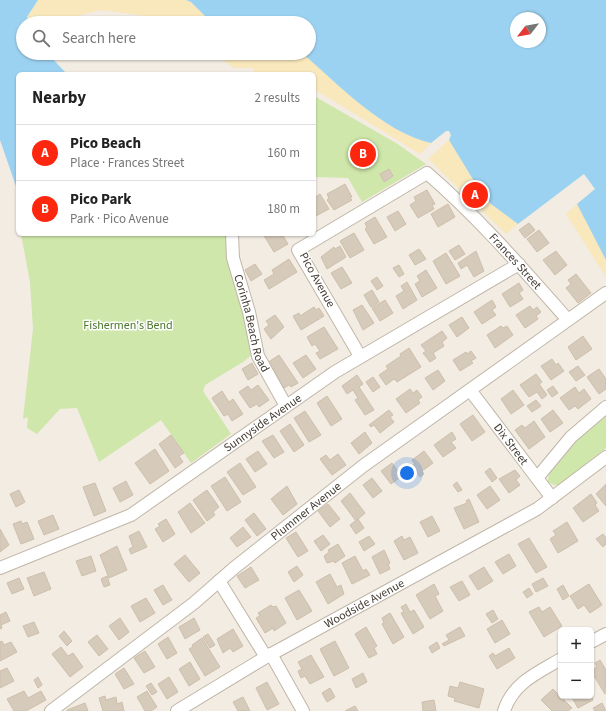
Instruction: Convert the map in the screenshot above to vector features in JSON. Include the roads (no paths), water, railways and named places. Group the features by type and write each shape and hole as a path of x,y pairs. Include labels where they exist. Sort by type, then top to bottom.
{"street":[{"name":"Frances Street","path":"427,173 455,198 519,264 568,320"},
{"name":"Pico Avenue","path":"360,356 298,250 427,173"},
{"name":"Corinha Beach Road","path":"232,236 233,258 250,312 258,356 286,406"},
{"name":"Sunnyside Avenue","path":"0,568 131,515 360,356 519,264"},
{"path":"568,320 606,293"},
{"name":"Plummer Avenue","path":"51,711 194,603 219,581 363,466 568,320"},
{"name":"Dix Street","path":"470,390 552,498"},
{"path":"537,478 566,442 606,407"},
{"name":"Woodside Avenue","path":"177,711 268,656 530,513 606,457"},
{"path":"219,581 303,711"},
{"path":"594,640 606,634"},
{"path":"504,711 512,693 521,684 558,661"}],"water":[{"path":"0,0 38,0 28,16 16,16 16,60 54,60 65,72 16,72 16,186 0,140"},
{"path":"186,0 606,0 606,260 577,204 595,189 584,174 518,224 491,204 477,186 449,140 451,135 449,131 446,131 431,143 396,129 362,106 310,60 316,60 316,16 205,16 191,2"}],"place":[{"name":"Pico Park","path":"363,154"},
{"name":"Pico Beach","path":"475,195"}],"park label":[{"name":"Fishermen's Bend","path":"128,325"}]}
